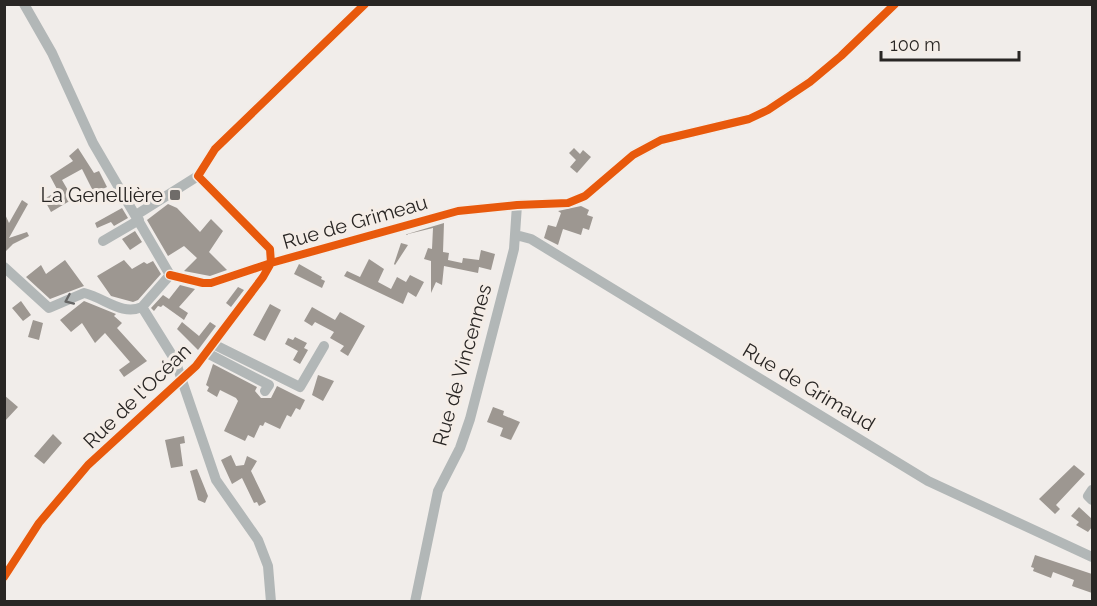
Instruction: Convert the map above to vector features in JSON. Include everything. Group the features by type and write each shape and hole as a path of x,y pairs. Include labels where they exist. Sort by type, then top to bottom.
{"street":[{"path":"4,267 10,278 49,308 84,293 132,311 142,307 170,275 93,143 52,53 24,4"},
{"path":"103,241 198,176 215,149 365,4"},
{"name":"Rue de Grimeau","path":"170,275 203,284 211,283 272,263 458,211 517,205 568,204 585,196 633,155 661,140 748,118 768,110 810,82 841,56 895,4"},
{"path":"198,176 270,249 272,263"},
{"name":"Rue de Vincennes","path":"415,602 438,491 460,448 470,419 516,235 517,205"},
{"name":"Rue de Grimaud","path":"516,235 531,239 928,481 1092,556"},
{"name":"Rue de l'Océan","path":"4,577 39,523 88,465 183,381 272,263"},
{"path":"142,307 175,360 216,480 258,540 263,551 271,582 271,602"},
{"path":"210,348 300,387 324,346"},
{"path":"210,348 269,385 266,391"},
{"path":"1092,490 1088,496 1092,500"}],"building":[{"path":"78,148 94,173 99,171 107,187 94,193 82,169 62,180 73,199 51,212 44,199 58,191 50,176 73,161 69,156"},
{"path":"574,148 580,154 583,150 591,157 577,173 570,167 576,160 569,153"},
{"path":"22,200 28,204 9,238 27,232 29,236 13,244 4,253 4,212 9,223"},
{"path":"168,204 177,208 200,232 211,219 223,231 209,252 227,270 210,276 184,271 197,258 184,246 168,256 147,220"},
{"path":"581,206 589,210 587,215 593,217 589,230 583,228 581,235 563,229 558,245 544,238 548,225 556,227 561,213 558,211"},
{"path":"122,208 128,218 114,226 111,222 97,228 95,223"},
{"path":"444,223 443,252 449,253 448,260 462,263 463,258 479,260 481,250 495,254 491,270 479,267 478,273 444,266 442,285 436,282 431,293 431,261 424,259 428,248 432,249 433,228 404,235"},
{"path":"135,231 142,242 130,250 122,239"},
{"path":"401,243 408,245 395,265 394,264"},
{"path":"369,259 384,269 378,282 391,289 397,277 406,282 410,275 424,282 416,297 408,292 403,304 344,276 347,271 360,277"},
{"path":"65,260 84,286 50,299 26,277 41,265 46,274"},
{"path":"124,260 132,269 144,262 147,264 153,261 161,274 138,300 133,302 111,296 97,276"},
{"path":"299,264 322,277 321,279 325,281 322,288 294,274"},
{"path":"180,285 195,289 179,307 188,313 184,320 163,305 158,306 154,311 151,308 163,295 169,299"},
{"path":"238,287 244,290 231,307 226,303"},
{"path":"21,301 31,315 23,321 12,308"},
{"path":"84,301 116,314 114,316 122,323 117,328 147,361 124,377 119,370 130,362 105,333 95,343 82,323 71,332 60,320"},
{"path":"270,304 281,310 265,341 253,335"},
{"path":"312,307 335,320 340,312 365,326 348,356 340,351 344,346 330,338 334,332 315,322 312,326 304,321"},
{"path":"33,320 43,323 39,340 28,337"},
{"path":"182,322 199,336 210,322 216,326 198,350 177,329"},
{"path":"295,337 307,343 304,348 308,350 300,364 293,360 298,351 285,344 288,338 293,340"},
{"path":"213,364 257,387 255,391 261,398 271,398 277,386 305,400 300,410 296,408 291,417 287,415 280,429 265,422 263,426 260,425 254,438 248,435 245,441 224,431 238,401 236,398 220,390 217,397 207,391 209,387 206,385"},
{"path":"318,375 334,381 323,401 312,395"},
{"path":"4,395 18,407 4,422"},
{"path":"493,407 504,411 503,415 520,422 511,440 500,436 503,428 487,422"},
{"path":"53,434 62,443 44,464 34,456"},
{"path":"184,436 185,443 180,444 183,466 171,468 165,440"},
{"path":"231,455 236,466 244,465 247,456 257,461 251,471 266,502 259,506 257,502 254,503 242,478 232,484 221,460"},
{"path":"1074,465 1085,474 1056,505 1060,509 1055,514 1039,499"},
{"path":"197,469 208,496 205,503 198,500 190,471"},
{"path":"1079,507 1092,519 1092,527 1088,532 1076,525 1079,522 1071,516"},
{"path":"1035,555 1092,574 1092,593 1072,586 1074,580 1053,572 1051,578 1033,571 1034,568 1031,567"}],"cycle path":[{"path":"4,577 39,523 88,465 196,366 263,277 271,263 270,249 198,176 215,149 365,4"},
{"path":"170,275 211,283 271,263 458,211 568,203 585,196 633,155 661,140 749,119 768,110 810,82 841,56 895,4"}],"place":[{"name":"La Genellière","path":"175,195"}]}
